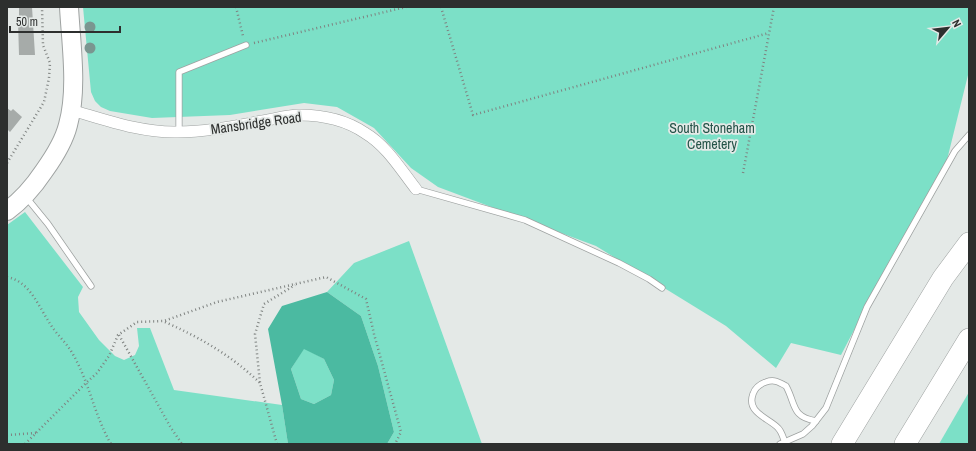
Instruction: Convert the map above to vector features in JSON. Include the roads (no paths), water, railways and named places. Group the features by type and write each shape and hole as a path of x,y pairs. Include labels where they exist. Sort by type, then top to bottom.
{"highway":[{"path":"842,444 942,278 969,243"},
{"path":"905,444 969,339"}],"main road":[{"path":"7,211 24,196 41,177 58,150 68,126 73,84 69,7"}],"street":[{"name":"Mansbridge Road","path":"71,110 144,130 179,132 204,130 297,115 321,117 342,122 366,133 386,150 416,189"}],"lane":[{"path":"179,132 179,72 246,45"},
{"path":"816,421 809,420 798,414 786,386 774,380 759,385 752,394 752,405 759,415 779,429 783,443 803,434 816,421 826,408 867,307 955,151 969,135"},
{"path":"416,189 525,220 619,263 649,278 662,288"},
{"path":"24,196 48,224 91,286"}],"park label":[{"name":"South Stoneham Cemetery","path":"712,136"}]}
